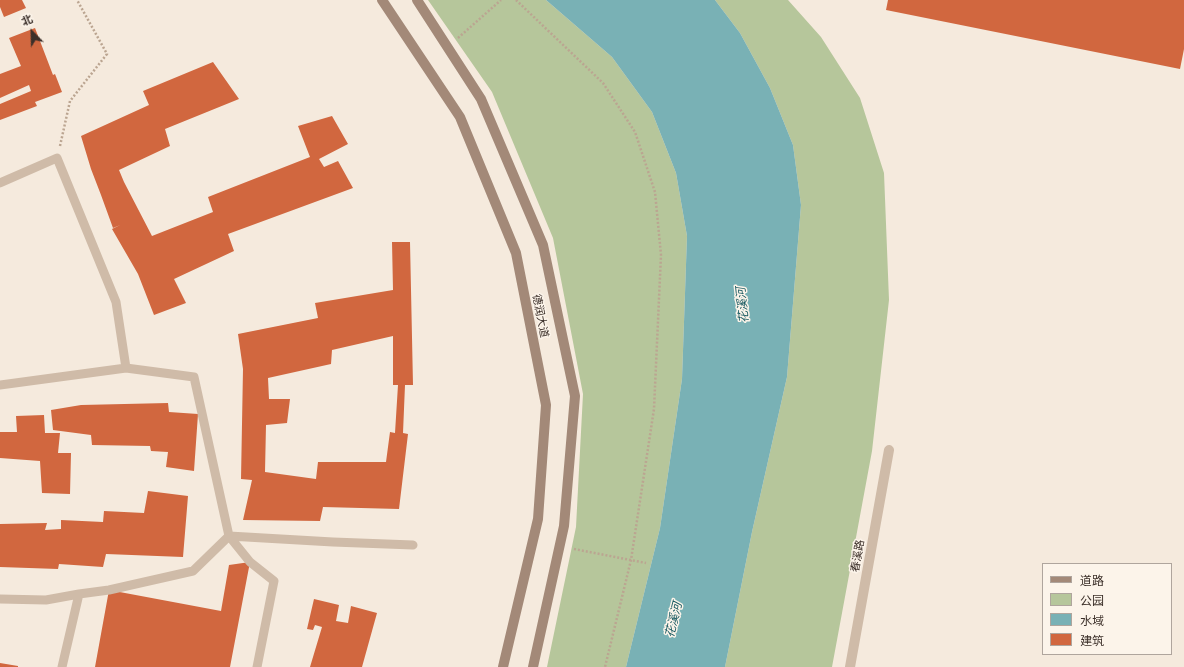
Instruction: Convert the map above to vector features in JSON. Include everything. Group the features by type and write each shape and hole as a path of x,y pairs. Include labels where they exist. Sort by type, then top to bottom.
{"main road":[{"name":"德润大道","path":"382,0 460,117 516,254 546,405 538,519 503,667"},
{"name":"德润大道","path":"417,0 481,99 543,244 575,396 564,526 533,667"}],"street":[{"name":"春溪路","path":"850,667 889,450"}],"lane":[{"path":"0,183 58,158 116,302 126,368"},
{"path":"0,385 126,368 194,377 229,536 250,562 274,581 257,667"},
{"path":"0,599 46,600 109,590 193,572 229,536 413,545"},
{"path":"62,667 79,594"}],"path":[{"path":"58,158 70,101 106,54 77,0"},
{"path":"456,40 501,0"},
{"path":"516,0 603,83 635,132 655,192 661,255 654,409 631,560 606,667"},
{"path":"571,549 646,564"}],"green space":[{"path":"428,0 546,0 612,57 652,112 676,173 687,236 682,379 660,528 626,667 547,667 576,527 583,394 553,238 492,92"},
{"path":"715,0 788,0 821,37 860,98 884,173 889,300 872,451 832,667 725,667 752,532 787,377 801,205 793,145 770,88 740,33"}],"water":[{"name":"花溪河","path":"546,0 715,0 740,33 770,88 793,145 801,205 787,377 752,532 725,667 626,667 660,528 682,379 687,236 676,173 652,112 612,57"}],"building":[{"path":"0,0 22,0 26,8 4,17 0,7"},
{"path":"888,0 1184,0 1184,49 1180,69 886,10"},
{"path":"35,28 53,75 55,74 62,92 35,102 37,106 0,120 0,104 31,91 29,85 0,98 0,74 21,66 9,38"},
{"path":"213,62 239,99 165,129 170,146 119,170 152,236 213,212 208,197 310,157 298,126 332,116 348,144 319,159 324,167 338,161 353,188 228,234 234,251 174,279 186,303 154,315 138,274 112,229 120,225 113,228 91,169 81,136 149,105 143,91"},
{"path":"392,242 410,242 413,385 405,385 403,433 408,434 399,509 323,507 320,521 243,520 252,480 241,479 243,369 238,334 318,318 315,303 393,290","holes":["393,336 393,385 398,385 395,433 390,432 386,462 318,462 316,479 265,472 266,425 287,423 290,399 269,399 268,378 331,364 332,350"]},
{"path":"168,403 169,412 198,414 194,471 166,467 168,452 151,451 150,446 92,445 91,435 53,430 51,410 81,405"},
{"path":"44,415 45,433 60,433 58,453 71,453 70,494 42,493 40,461 0,458 0,432 17,432 16,416"},
{"path":"148,491 188,496 183,557 106,554 103,567 59,564 58,569 0,567 0,524 47,523 45,530 61,529 61,520 103,522 104,511 144,513"},
{"path":"250,562 230,667 95,667 109,590 221,611 229,565"},
{"path":"314,599 339,605 336,621 348,623 351,606 377,613 362,667 310,667 322,627 315,625 313,630 307,629"},
{"path":"0,663 18,666 18,667 0,667"}]}
